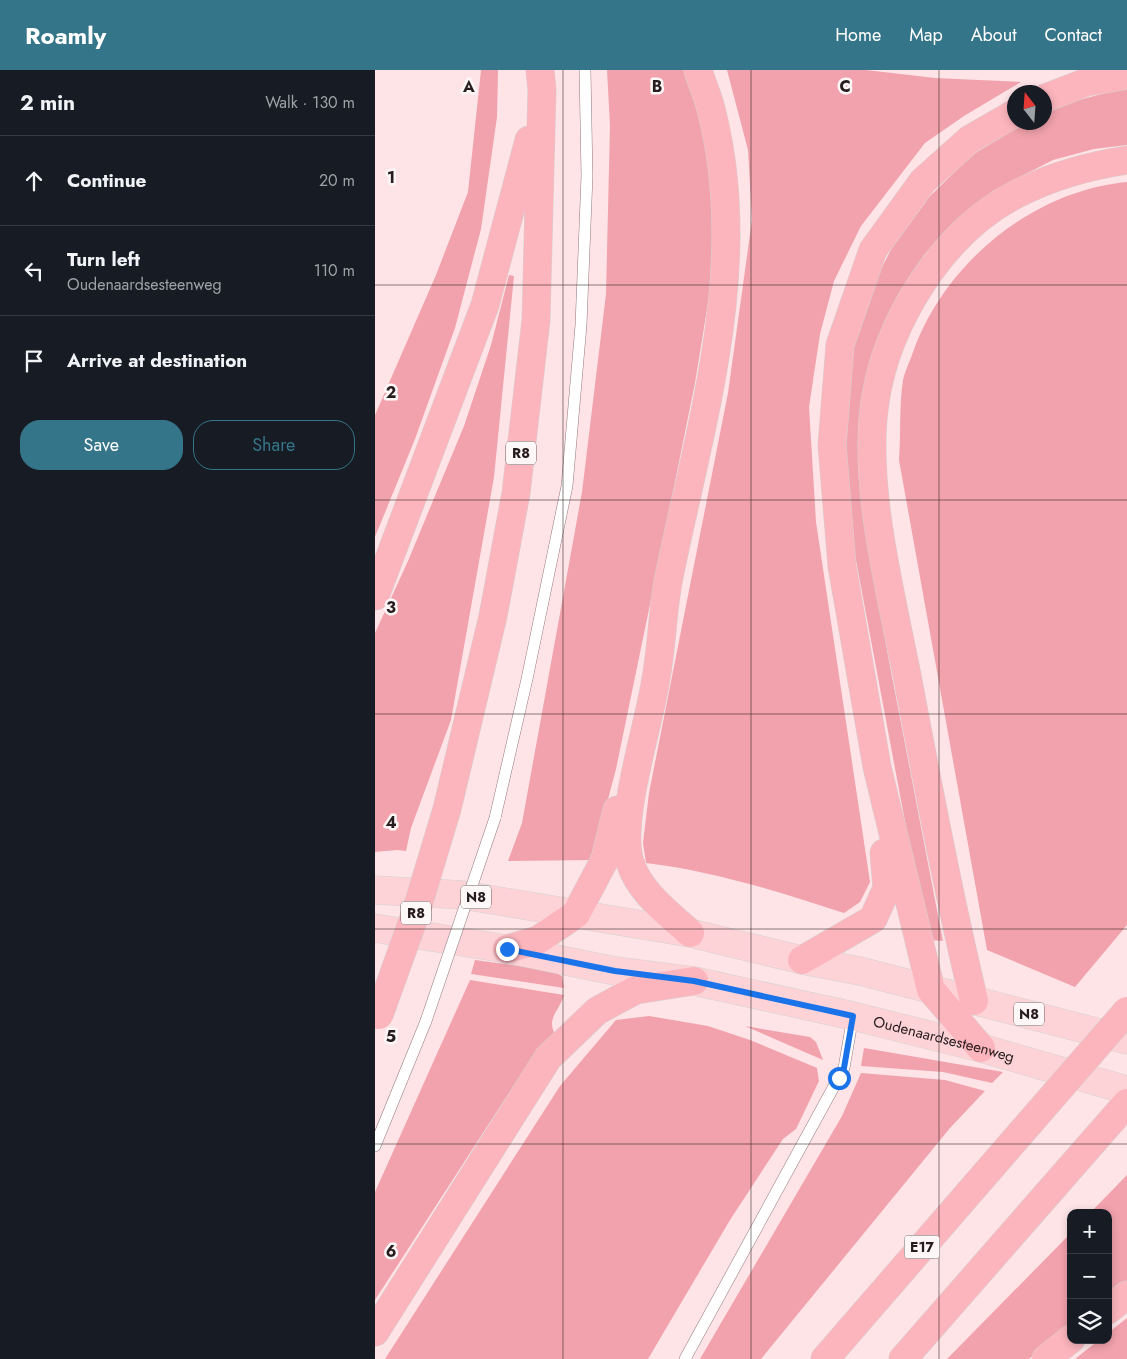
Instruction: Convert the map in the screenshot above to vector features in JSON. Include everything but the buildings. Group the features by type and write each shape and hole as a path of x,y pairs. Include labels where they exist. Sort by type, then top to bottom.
{"highway":[{"path":"507,949 538,940 576,914 605,859 664,612 712,375 721,314 725,261 726,209 722,160 712,111 697,70"},
{"path":"1052,95 1087,82 1127,75"},
{"name":"R8","path":"375,596 485,305 504,239 541,80"},
{"name":"R8","path":"377,1020 415,915 447,809 493,616 516,493 536,320 541,80"},
{"path":"981,1048 931,990 877,767 842,566 833,455 840,345 873,250 923,180 970,139 1007,117"},
{"path":"974,1000 922,755 875,501 873,438 875,401 895,333 911,300 930,270 980,219 1012,196 1047,180 1087,166 1127,160"},
{"path":"664,612 656,683 625,829 630,862 647,892 690,933"},
{"path":"802,960 873,919 887,888 877,767"},
{"path":"375,1332 548,1058 597,1010 636,990 694,981"},
{"name":"E17","path":"825,1359 1127,1011"},
{"path":"903,1359 1127,1103"},
{"path":"1112,1307 1127,1295"},
{"path":"1046,1359 1067,1342"}],"main road":[{"name":"N8","path":"375,890 463,895 690,933 802,960 860,971 1127,1040"},
{"name":"Oudenaardsesteenweg","path":"375,928 507,949 615,971 694,981 853,1016 981,1048 1127,1090"}],"lane":[{"path":"375,1146 426,1021 495,818 527,679 567,486 582,305 587,176 585,70"},
{"path":"685,1359 844,1068 853,1016"}],"shaded area":[{"path":"481,70 498,70 497,117 481,229 455,328 415,439 375,537 375,415 436,275 468,192"},
{"path":"607,70 687,70 711,150 714,266 695,383 659,561 616,769 592,860 508,861 522,823 582,492 606,294 610,126"},
{"path":"727,70 866,70 935,78 1021,82 1016,85 1007,85 1007,90 964,116 925,143 861,226 834,281 820,334 809,407 816,522 870,882 860,902 844,913 771,890 721,877 646,863 643,843 649,793 728,393 752,220 748,150"},
{"path":"1127,87 1127,145 1094,149 1053,160 993,191 954,223 924,255 898,296 874,352 863,389 860,456 863,508 889,661 943,941 930,940 912,859 855,555 843,437 846,380 858,322 873,284 892,248 930,196 972,155 1013,130 1052,130 1052,111 1072,102"},
{"path":"1127,182 1127,925 1075,987 987,950 899,460 901,400 905,373 927,320 947,289 970,261 996,237 1026,216 1058,200 1092,188"},
{"path":"509,275 514,276 494,477 451,720 411,828 406,851 375,852 375,633 408,561 464,426 491,345"},
{"path":"475,960 550,970 562,976 564,988 471,974"},
{"path":"470,980 564,995 552,1023 555,1034 536,1054 505,1099 375,1300 375,1192"},
{"path":"649,1016 708,1026 750,1040 817,1068 819,1081 796,1129 783,1139 730,1220 648,1359 385,1359 560,1086 616,1020"},
{"path":"745,1026 810,1037 816,1042 823,1060"},
{"path":"864,1048 1003,1072 992,1083 943,1072 861,1066"},
{"path":"861,1073 945,1080 985,1091 950,1128 761,1359 700,1359 842,1116"},
{"path":"1127,1175 1127,1283 1112,1294 1112,1209 1094,1209"},
{"path":"1067,1237 1067,1329 1029,1359 947,1359"},
{"path":"1127,1318 1127,1359 1075,1359 1094,1344 1112,1344 1112,1330"}],"route":[{"path":"507,949 615,971 694,981 853,1016 844,1068 839,1078"}]}
